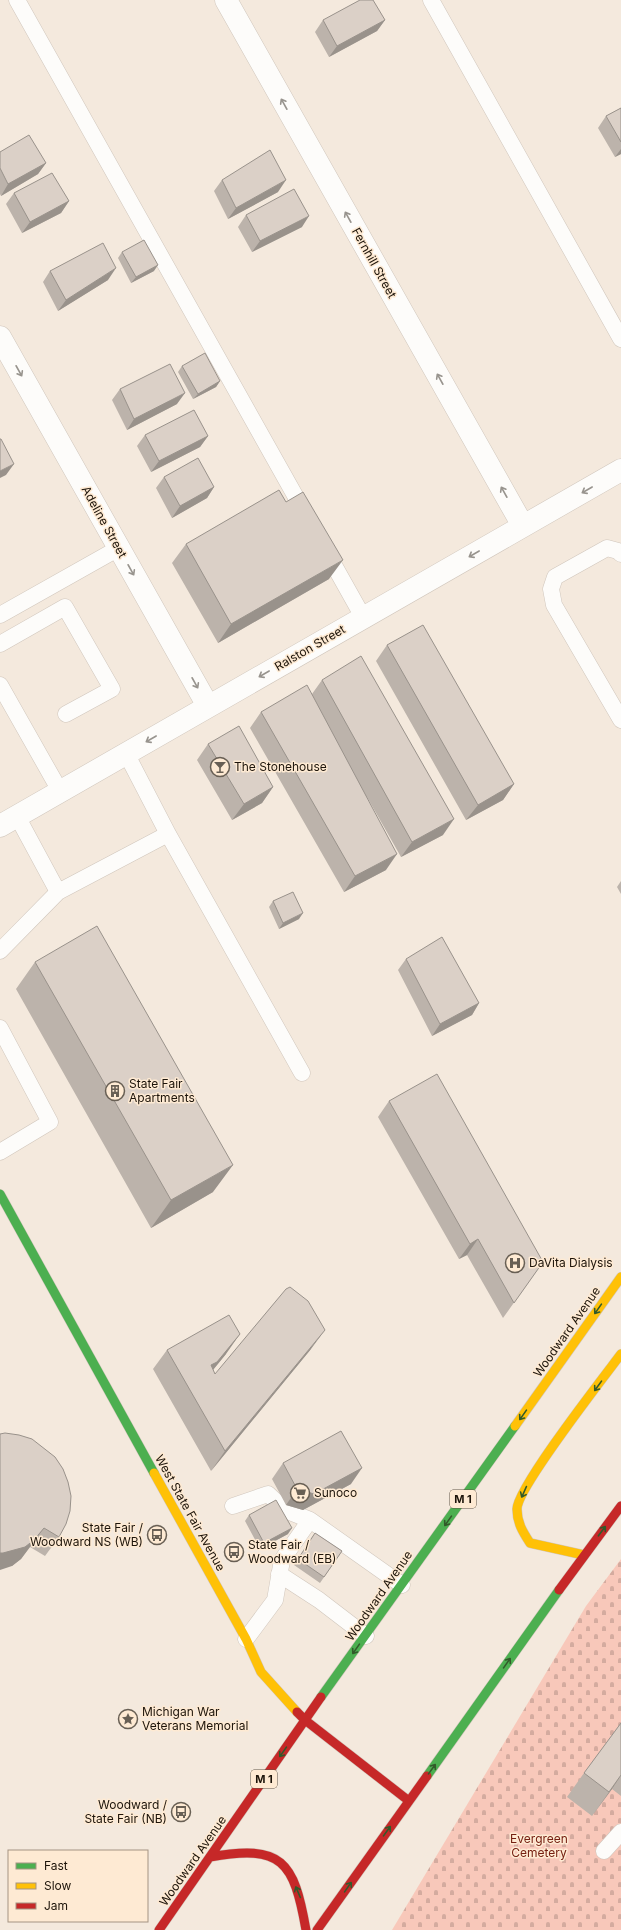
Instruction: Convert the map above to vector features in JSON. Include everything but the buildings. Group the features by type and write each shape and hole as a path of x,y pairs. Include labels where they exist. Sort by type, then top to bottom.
{"main road":[{"name":"West State Fair Avenue","path":"0,1194 246,1639 261,1672 305,1720 409,1801"},
{"name":"Woodward Avenue","path":"159,1930 305,1720 621,1277"},
{"path":"584,1555 542,1547 530,1542 520,1528 517,1508 529,1481 621,1354"},
{"path":"317,1930 584,1555 621,1506"},
{"path":"210,1857 244,1852 262,1853 276,1859 288,1871 300,1897 306,1930"},
{"path":"171,1930 180,1900"}],"street":[{"name":"Fernhill Street","path":"226,0 523,526"},
{"name":"Adeline Street","path":"0,337 208,706"},
{"name":"Ralston Street","path":"8,821 621,470"}],"lane":[{"path":"17,0 363,617"},
{"path":"431,0 621,339"},
{"path":"0,616 119,548"},
{"path":"621,554 618,551 607,548 555,577 551,589 554,605 621,720"},
{"path":"0,644 65,607 112,689 66,714"},
{"path":"0,685 60,791"},
{"path":"126,753 168,834 302,1073"},
{"path":"8,821 58,892"},
{"path":"0,951 58,892 168,834"},
{"path":"0,1028 50,1122 0,1152"},
{"path":"233,1506 268,1494 285,1510 310,1520 402,1585"},
{"path":"246,1639 275,1600 282,1560 310,1520"},
{"path":"279,1574 319,1600 366,1636"},
{"path":"604,1851 621,1832"}],"green space":[{"name":"Evergreen Cemetery","path":"621,1559 621,1930 392,1930 586,1606"}],"traffic: fast":[{"path":"0,1194 154,1473"},
{"path":"321,1697 515,1426"},
{"path":"427,1776 559,1590"}],"traffic: slow":[{"path":"515,1426 621,1277"},
{"path":"584,1555 530,1543 519,1523 517,1509 521,1497 545,1457 621,1354"},
{"path":"154,1473 246,1639 261,1672 297,1712"}],"traffic: jam":[{"path":"559,1590 621,1506"},
{"path":"159,1930 321,1697"},
{"path":"297,1712 305,1720 409,1801"},
{"path":"317,1930 427,1776"},
{"path":"210,1857 254,1853 269,1856 280,1863 289,1873 296,1888 306,1930"}],"place":[{"name":"The Stonehouse","path":"220,767"},
{"name":"State Fair Apartments","path":"115,1091"},
{"name":"DaVita Dialysis","path":"515,1263"},
{"name":"Sunoco","path":"300,1493"},
{"name":"State Fair / Woodward NS (WB)","path":"157,1535"},
{"name":"State Fair / Woodward (EB)","path":"234,1552"},
{"name":"Michigan War Veterans Memorial","path":"128,1719"},
{"name":"Woodward / State Fair (NB)","path":"181,1812"}]}
